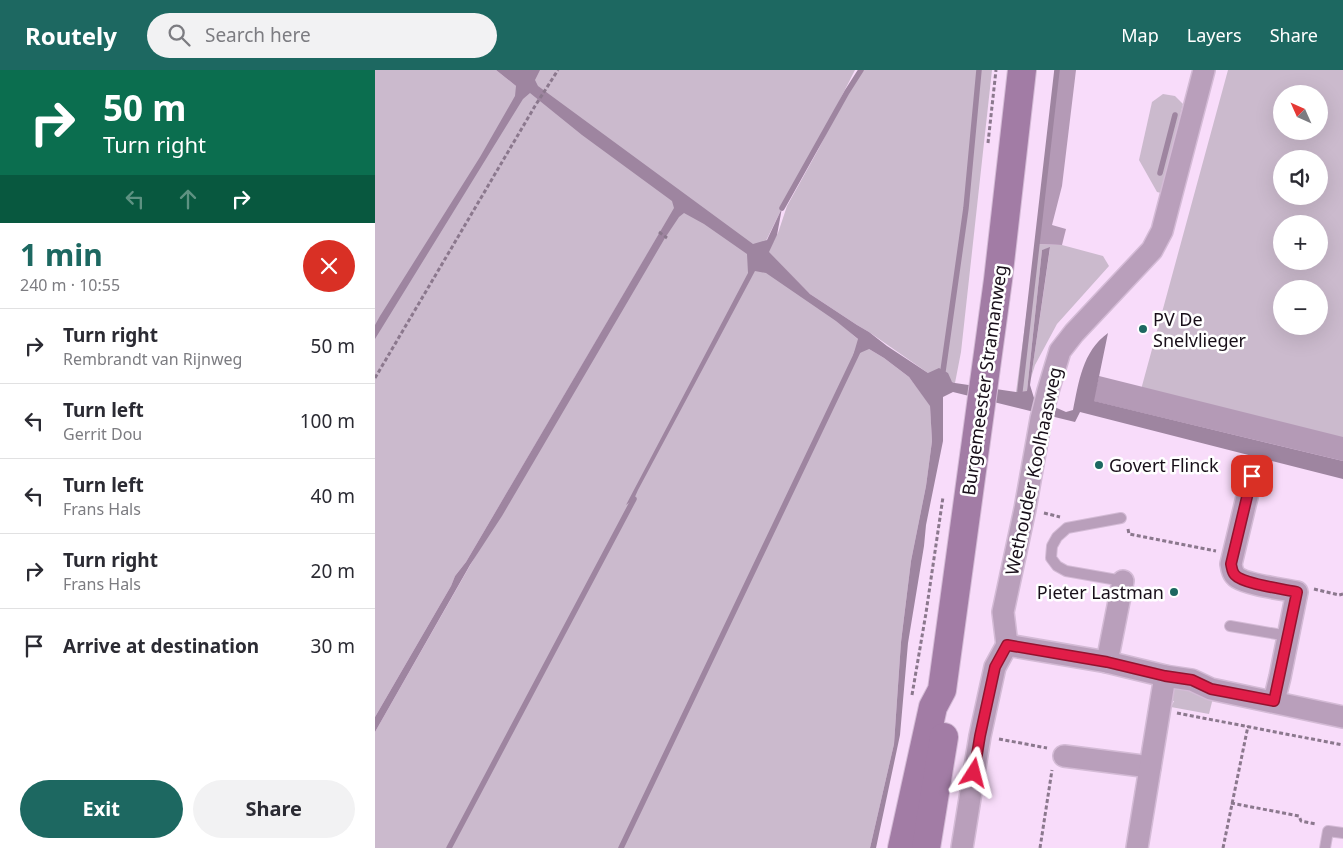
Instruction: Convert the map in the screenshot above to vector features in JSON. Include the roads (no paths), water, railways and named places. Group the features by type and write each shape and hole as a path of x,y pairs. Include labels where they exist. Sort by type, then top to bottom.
{"main road":[{"name":"Burgemeester Stramanweg","path":"903,848 933,707 942,690 998,280 1021,70"},
{"name":"Burgemeester Stramanweg","path":"926,848 949,707 942,690"}],"street":[{"name":"Wethouder Koolhaasweg","path":"1007,645 1003,612 1025,509 1041,418 1061,351 1073,333 1152,250 1162,231 1204,70"},
{"path":"1252,476 1231,564 1233,572 1237,577 1248,582 1297,592 1274,701"},
{"path":"1107,662 1123,581"},
{"path":"962,848 980,736 995,667 1007,645 1107,662 1165,676 1192,680 1211,689 1343,717"},
{"path":"1137,848 1165,676"},
{"path":"1057,756 1151,767"}],"lane":[{"path":"1121,518 1067,528 1057,537 1052,546 1051,558 1057,566 1066,570 1123,581"},
{"path":"1230,626 1288,636"},
{"path":"1325,848 1327,831 1343,833"}],"waterway":[{"path":"782,208 861,70"},
{"path":"943,371 966,208 979,70"},
{"path":"1020,391 1057,70"},
{"path":"1160,173 1175,115"},
{"path":"621,848 859,349"},
{"path":"449,848 634,499"}],"place":[{"name":"PV De Snelvlieger","path":"1143,329"},
{"name":"Govert Flinck","path":"1099,465"},
{"name":"Pieter Lastman","path":"1174,592"}]}
